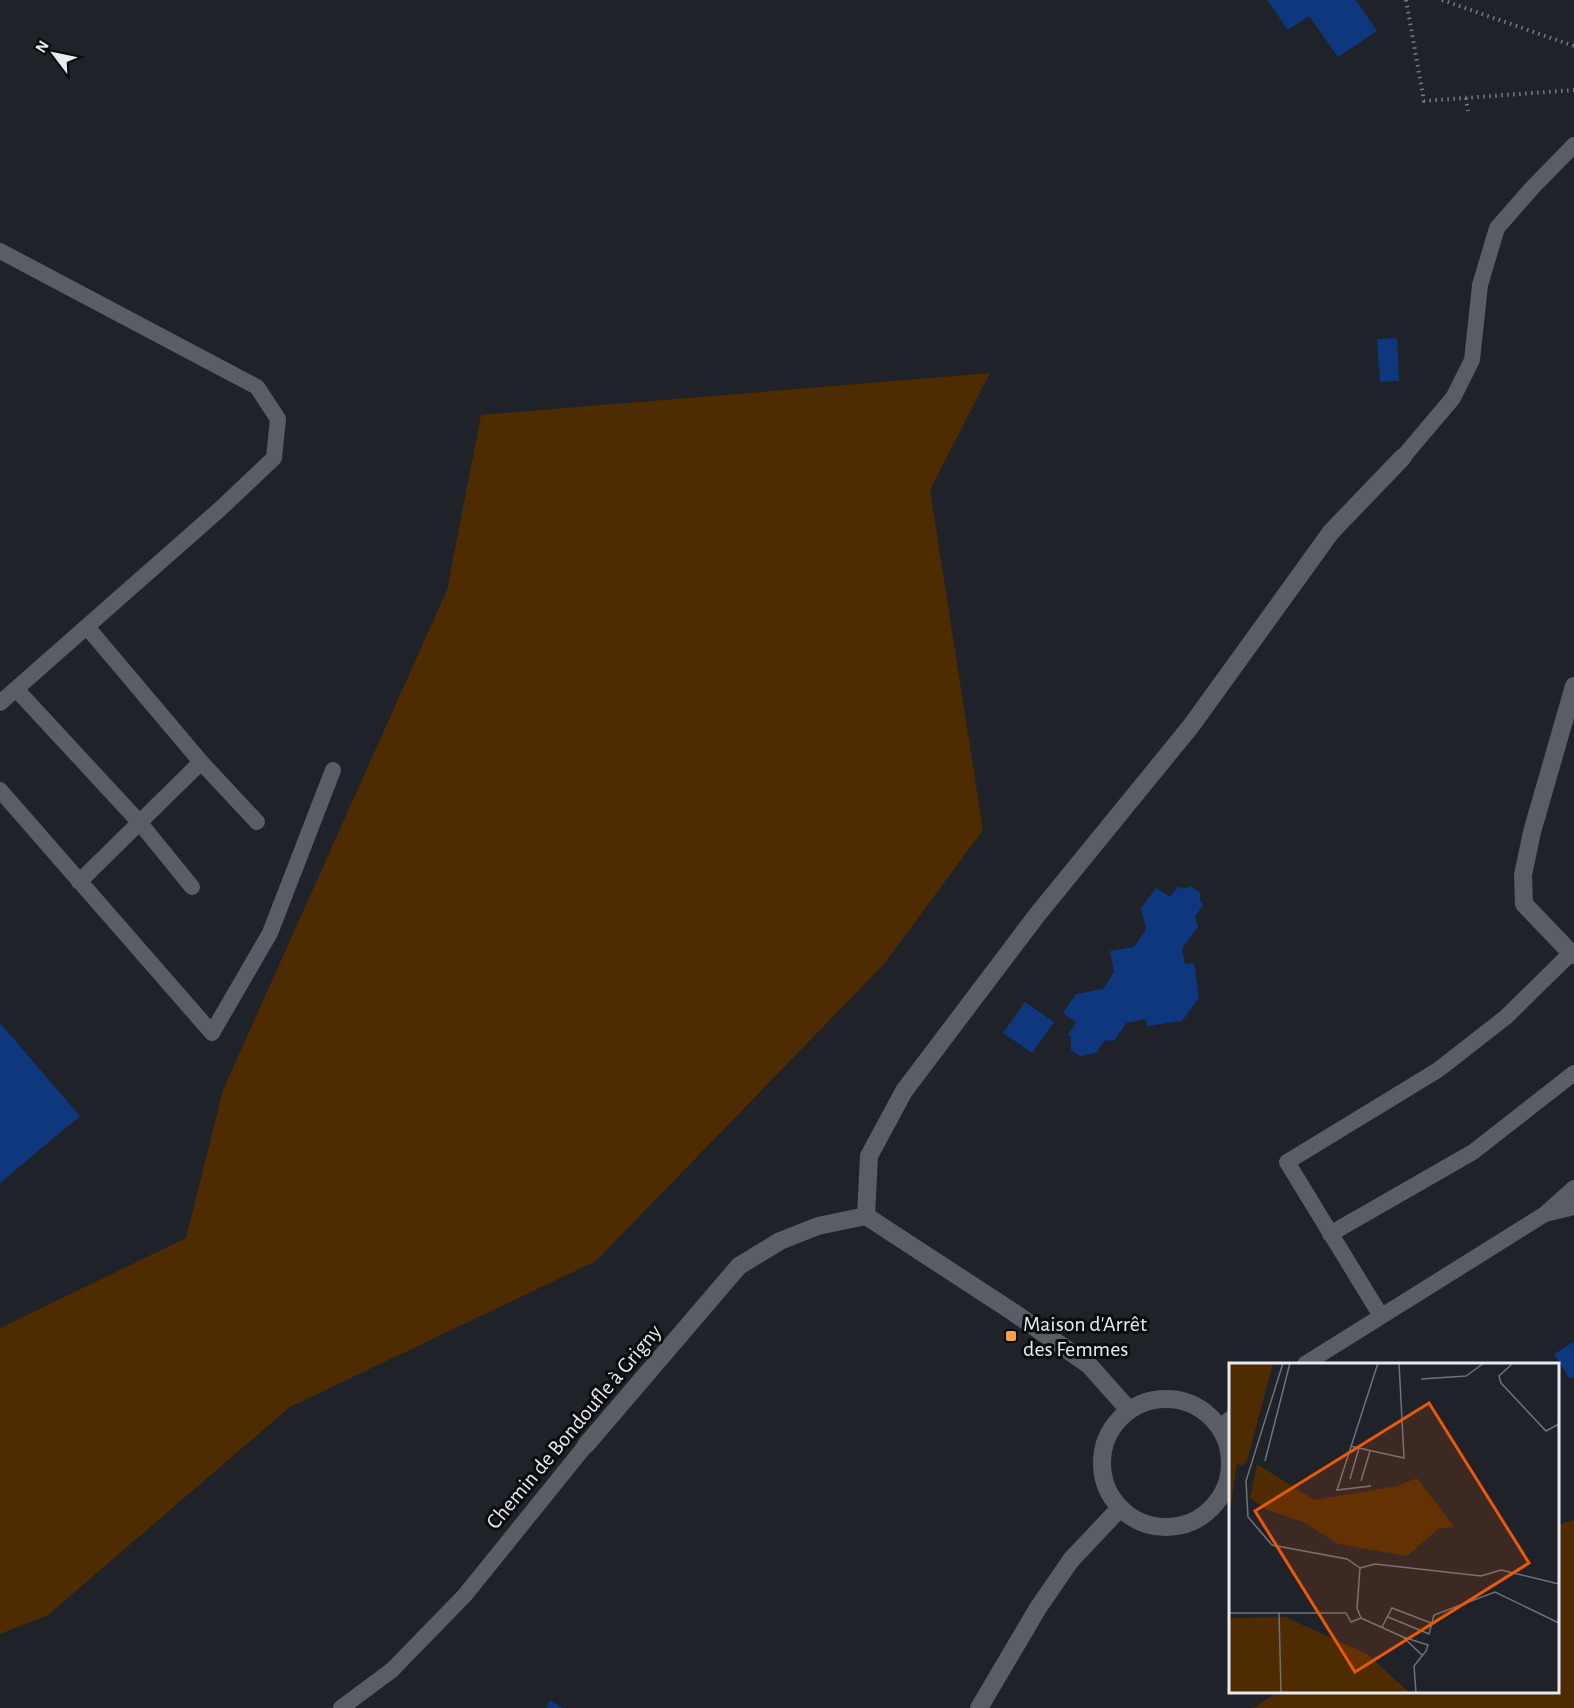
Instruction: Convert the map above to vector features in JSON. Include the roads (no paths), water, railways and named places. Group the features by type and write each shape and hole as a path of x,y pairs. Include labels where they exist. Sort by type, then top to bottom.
{"street":[{"path":"1130,1410 1089,1365 1013,1312 866,1216 869,1156 904,1091 1037,915 1191,726 1331,532 1403,457"},
{"path":"1573,955 1524,904 1524,875 1532,832 1574,686"},
{"name":"Chemin de Bondoufle à Grigny","path":"586,1445 739,1266 780,1241 808,1230 866,1216"},
{"path":"1229,1447 1225,1423 1184,1401 1162,1398 1147,1401 1130,1410 1114,1426 1104,1446 1102,1469 1108,1491 1120,1508 1138,1521 1160,1527 1182,1526 1206,1513 1221,1496 1229,1475"},
{"path":"979,1708 1038,1608 1071,1560 1120,1508"}],"lane":[{"path":"1403,457 1453,398 1472,360 1480,285 1497,228 1574,145"},
{"path":"0,251 257,387 278,419 274,459 0,703"},
{"path":"87,627 201,762 257,822"},
{"path":"16,689 140,822 192,887"},
{"path":"79,882 201,762"},
{"path":"0,790 212,1034 270,933 333,770"},
{"path":"1381,1316 1287,1162 1438,1070 1506,1017 1573,955"},
{"path":"1330,1234 1473,1152 1574,1073"},
{"path":"1308,1363 1545,1214 1574,1188"},
{"path":"1545,1214 1574,1207"},
{"name":"Chemin de Bondoufle à Grigny","path":"340,1708 392,1670 465,1595 586,1445"}],"place":[{"name":"Maison d'Arrêt des Femmes","path":"1011,1336"}]}
